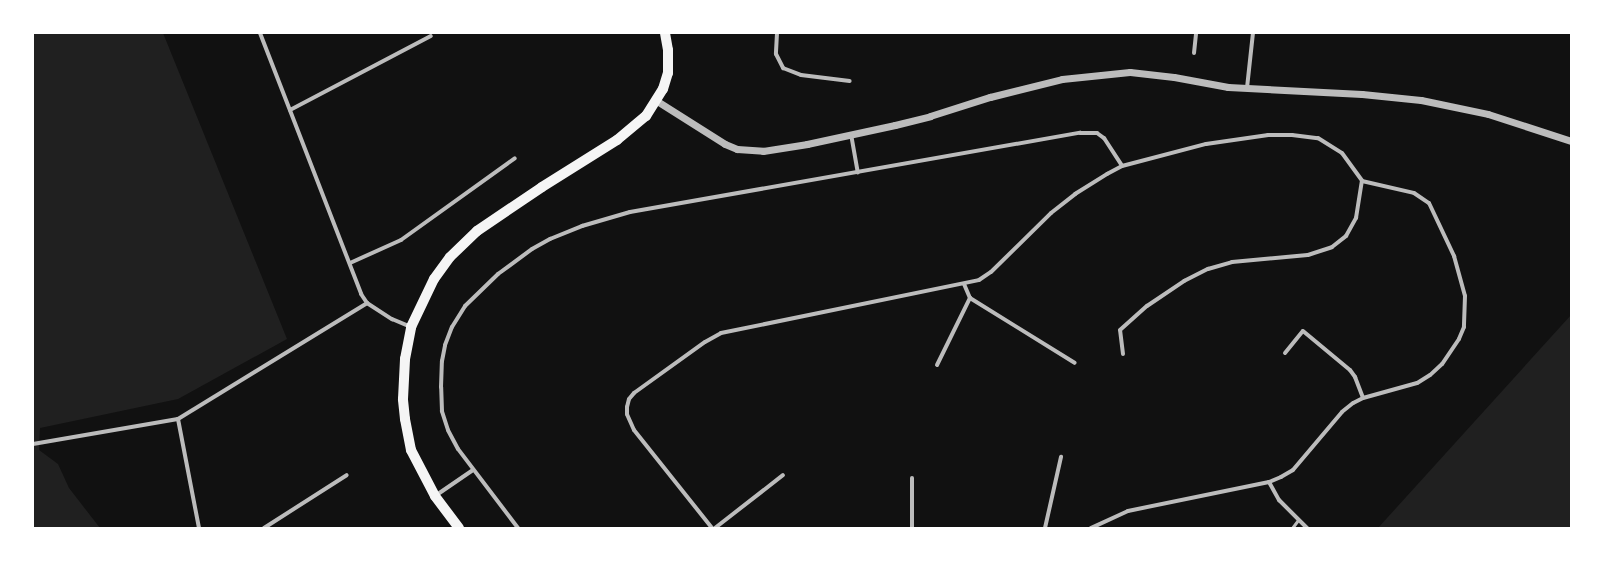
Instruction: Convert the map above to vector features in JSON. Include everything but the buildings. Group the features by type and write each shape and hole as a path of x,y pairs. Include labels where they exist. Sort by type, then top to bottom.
{"main road":[{"path":"459,528 435,496 412,450 405,419 403,399 405,359 411,327 434,279 450,257 477,231 542,187 617,140 646,116 657,101 668,73 666,33"}],"street":[{"path":"260,33 361,294 367,303 392,319 411,327"},
{"path":"777,33 776,54 783,68 801,75 850,81"},
{"path":"1194,52 1196,33"},
{"path":"1247,89 1253,33"},
{"path":"290,110 432,36"},
{"path":"657,101 725,144 737,149 763,151 851,134 930,116 1034,85 1083,76 1130,72 1247,89 1362,94 1420,100 1488,114 1571,141"},
{"path":"518,528 458,449 448,430 442,411 440,387 442,361 452,327 465,306 515,261 550,239 607,217 1089,132 1104,138 1122,166"},
{"path":"851,134 858,172"},
{"path":"783,475 714,528 630,422 626,407 629,399 634,393 704,342 721,333 951,287 985,277 1051,213 1075,194 1122,166 1206,144 1261,136 1292,134 1318,138 1333,146 1342,154 1362,181 1414,193 1429,203 1454,256 1465,296 1464,326 1452,353 1442,364 1430,375 1417,383 1363,398 1342,412 1293,470 1281,477 1269,482 1128,511 1091,528"},
{"path":"350,263 401,240 515,158"},
{"path":"1123,354 1120,330 1147,306 1196,275 1208,269 1232,262 1308,255 1332,247 1346,236 1356,218 1362,181"},
{"path":"964,284 970,298 1075,363"},
{"path":"937,365 970,298"},
{"path":"33,444 178,420 367,303"},
{"path":"1285,353 1303,331 1350,370 1355,377 1363,398"},
{"path":"178,420 200,528"},
{"path":"1045,528 1061,457"},
{"path":"435,496 473,470"},
{"path":"264,528 347,475"},
{"path":"912,478 912,528"},
{"path":"1269,482 1279,500 1308,528"}],"lane":[{"path":"1292,528 1298,520"}],"shaded area":[{"path":"33,33 163,33 287,339 178,399 40,428 39,450 58,464 69,488 100,528 33,528"},
{"path":"1571,315 1571,528 1378,528"}]}
